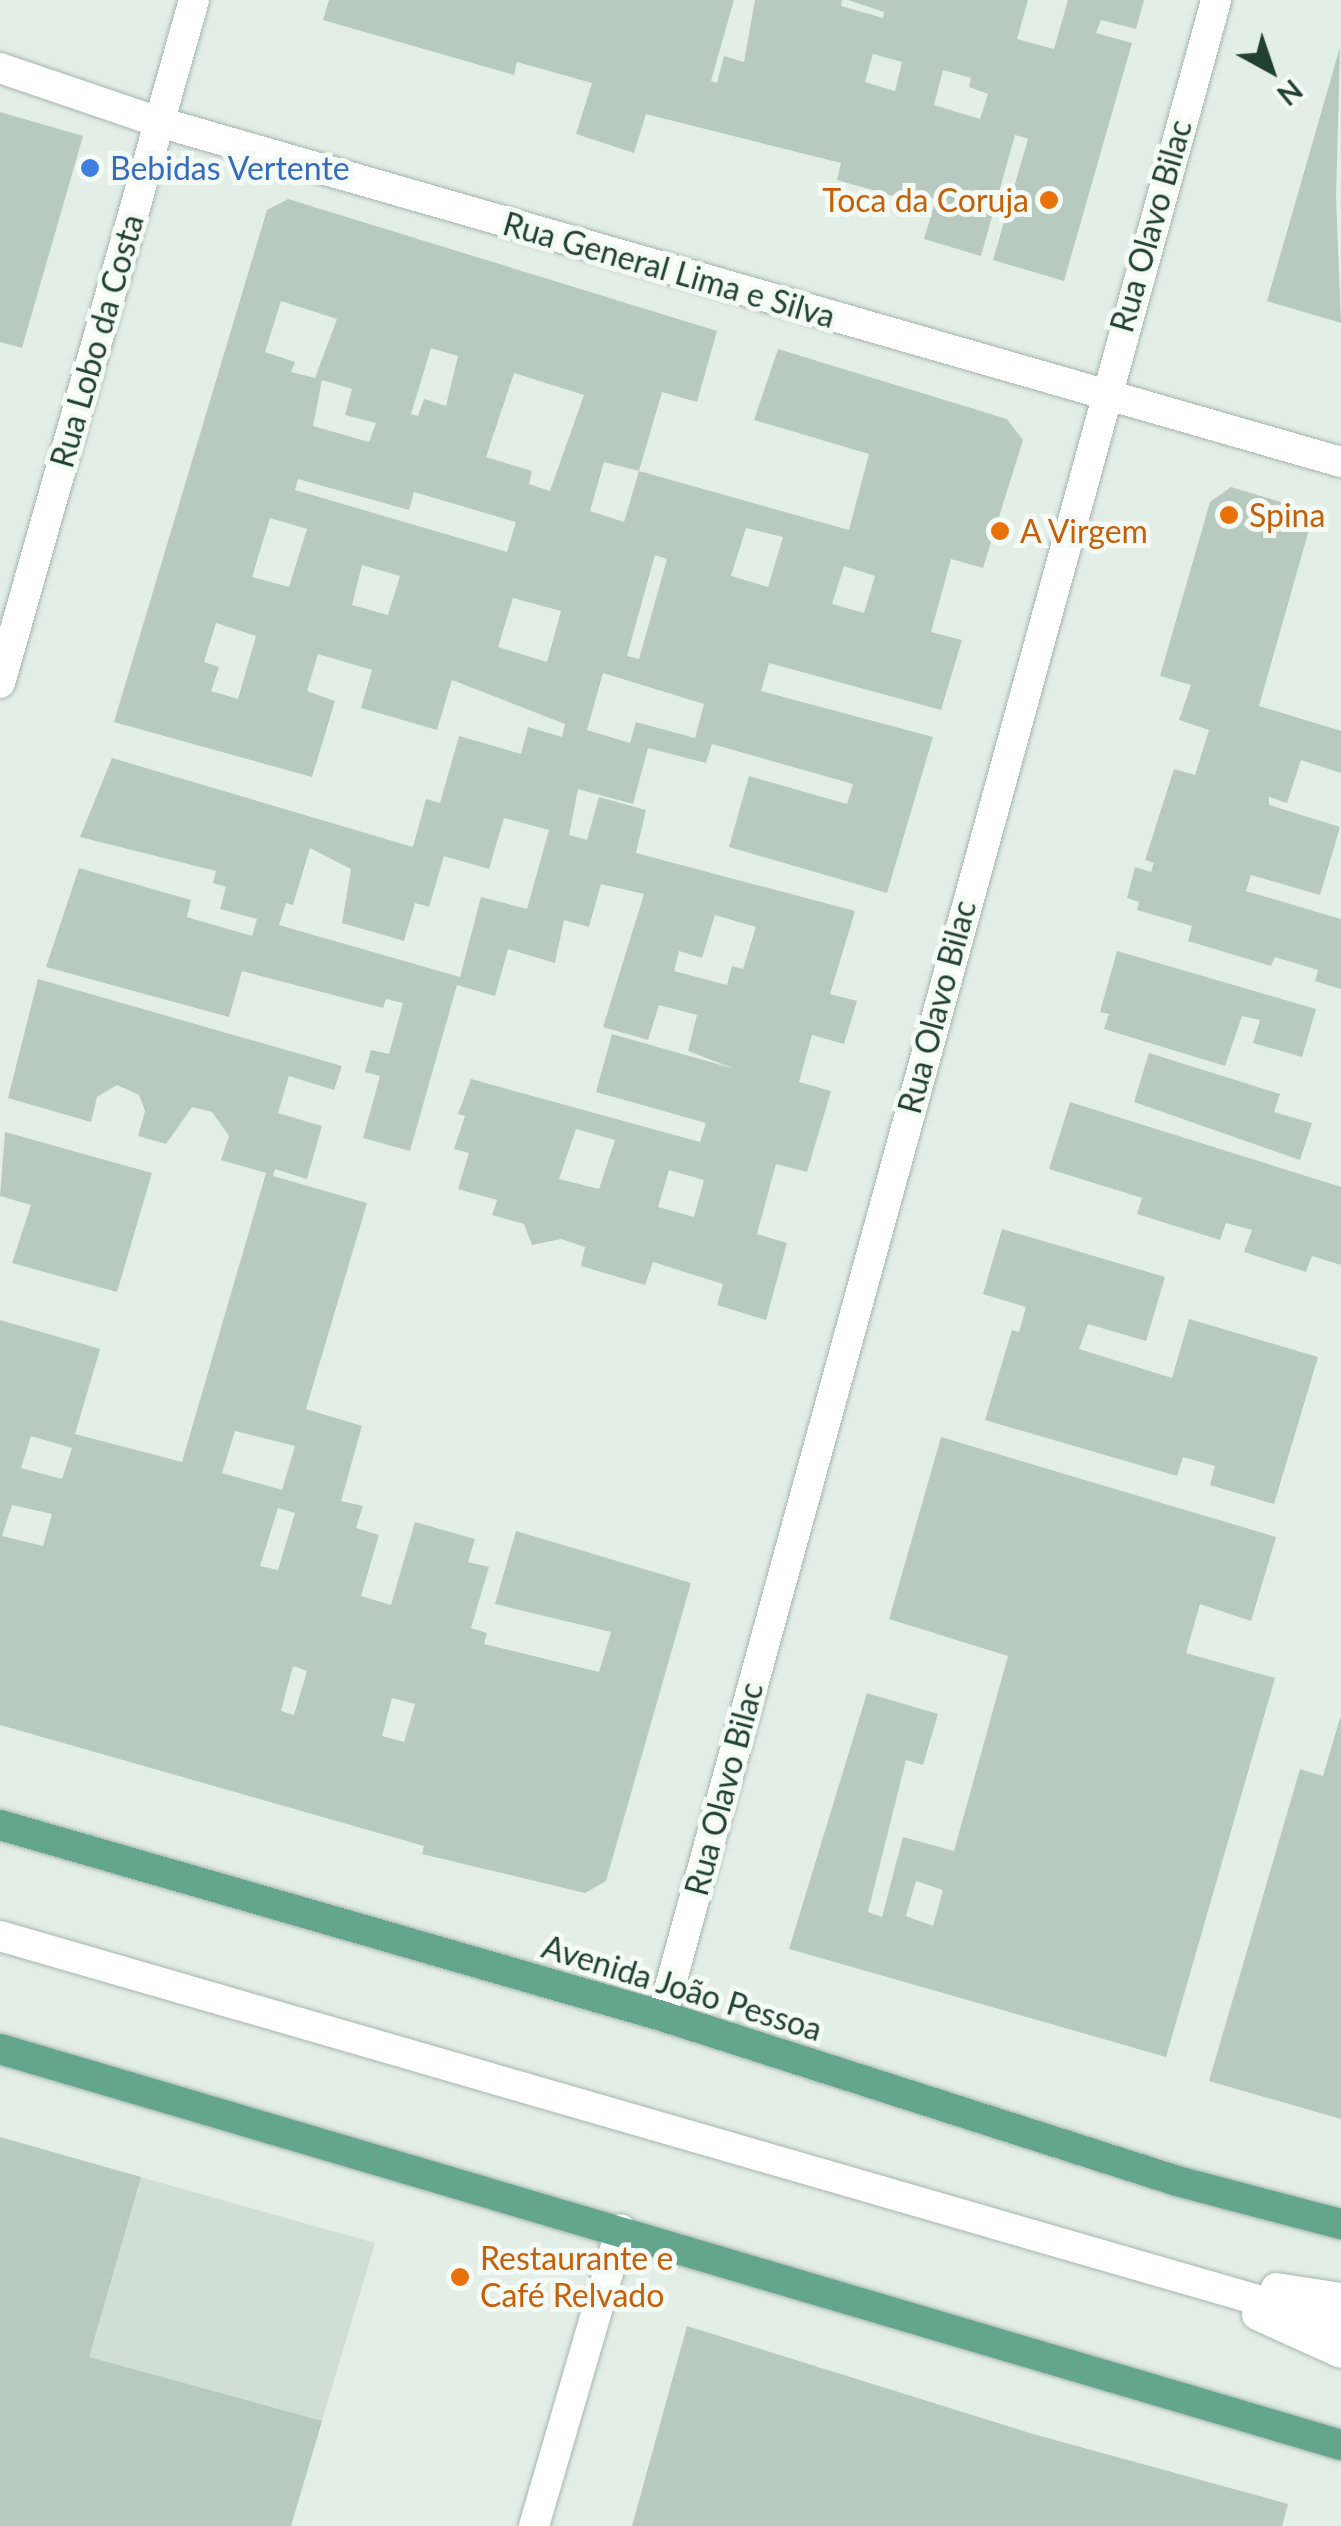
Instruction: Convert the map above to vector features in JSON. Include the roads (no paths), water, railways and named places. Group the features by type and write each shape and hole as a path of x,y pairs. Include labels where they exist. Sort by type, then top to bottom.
{"main road":[{"name":"Avenida João Pessoa","path":"0,1825 662,2016 1177,2180 1341,2224"},
{"path":"0,2049 621,2229 1341,2446"}],"street":[{"name":"Rua Lobo da Costa","path":"0,683 194,0"},
{"name":"Rua Olavo Bilac","path":"662,2016 1104,396 1216,0"},
{"name":"Rua General Lima e Silva","path":"0,68 159,122 1341,462"},
{"path":"0,1936 1341,2324"},
{"path":"534,2526 621,2229"},
{"path":"1154,2269 1341,2298"},
{"path":"1154,2269 1341,2353"}],"place":[{"name":"Bebidas Vertente","path":"90,168"},
{"name":"Toca da Coruja","path":"1049,200"},
{"name":"Spina","path":"1229,515"},
{"name":"A Virgem","path":"1000,531"},
{"name":"Restaurante e Café Relvado","path":"460,2277"}]}
